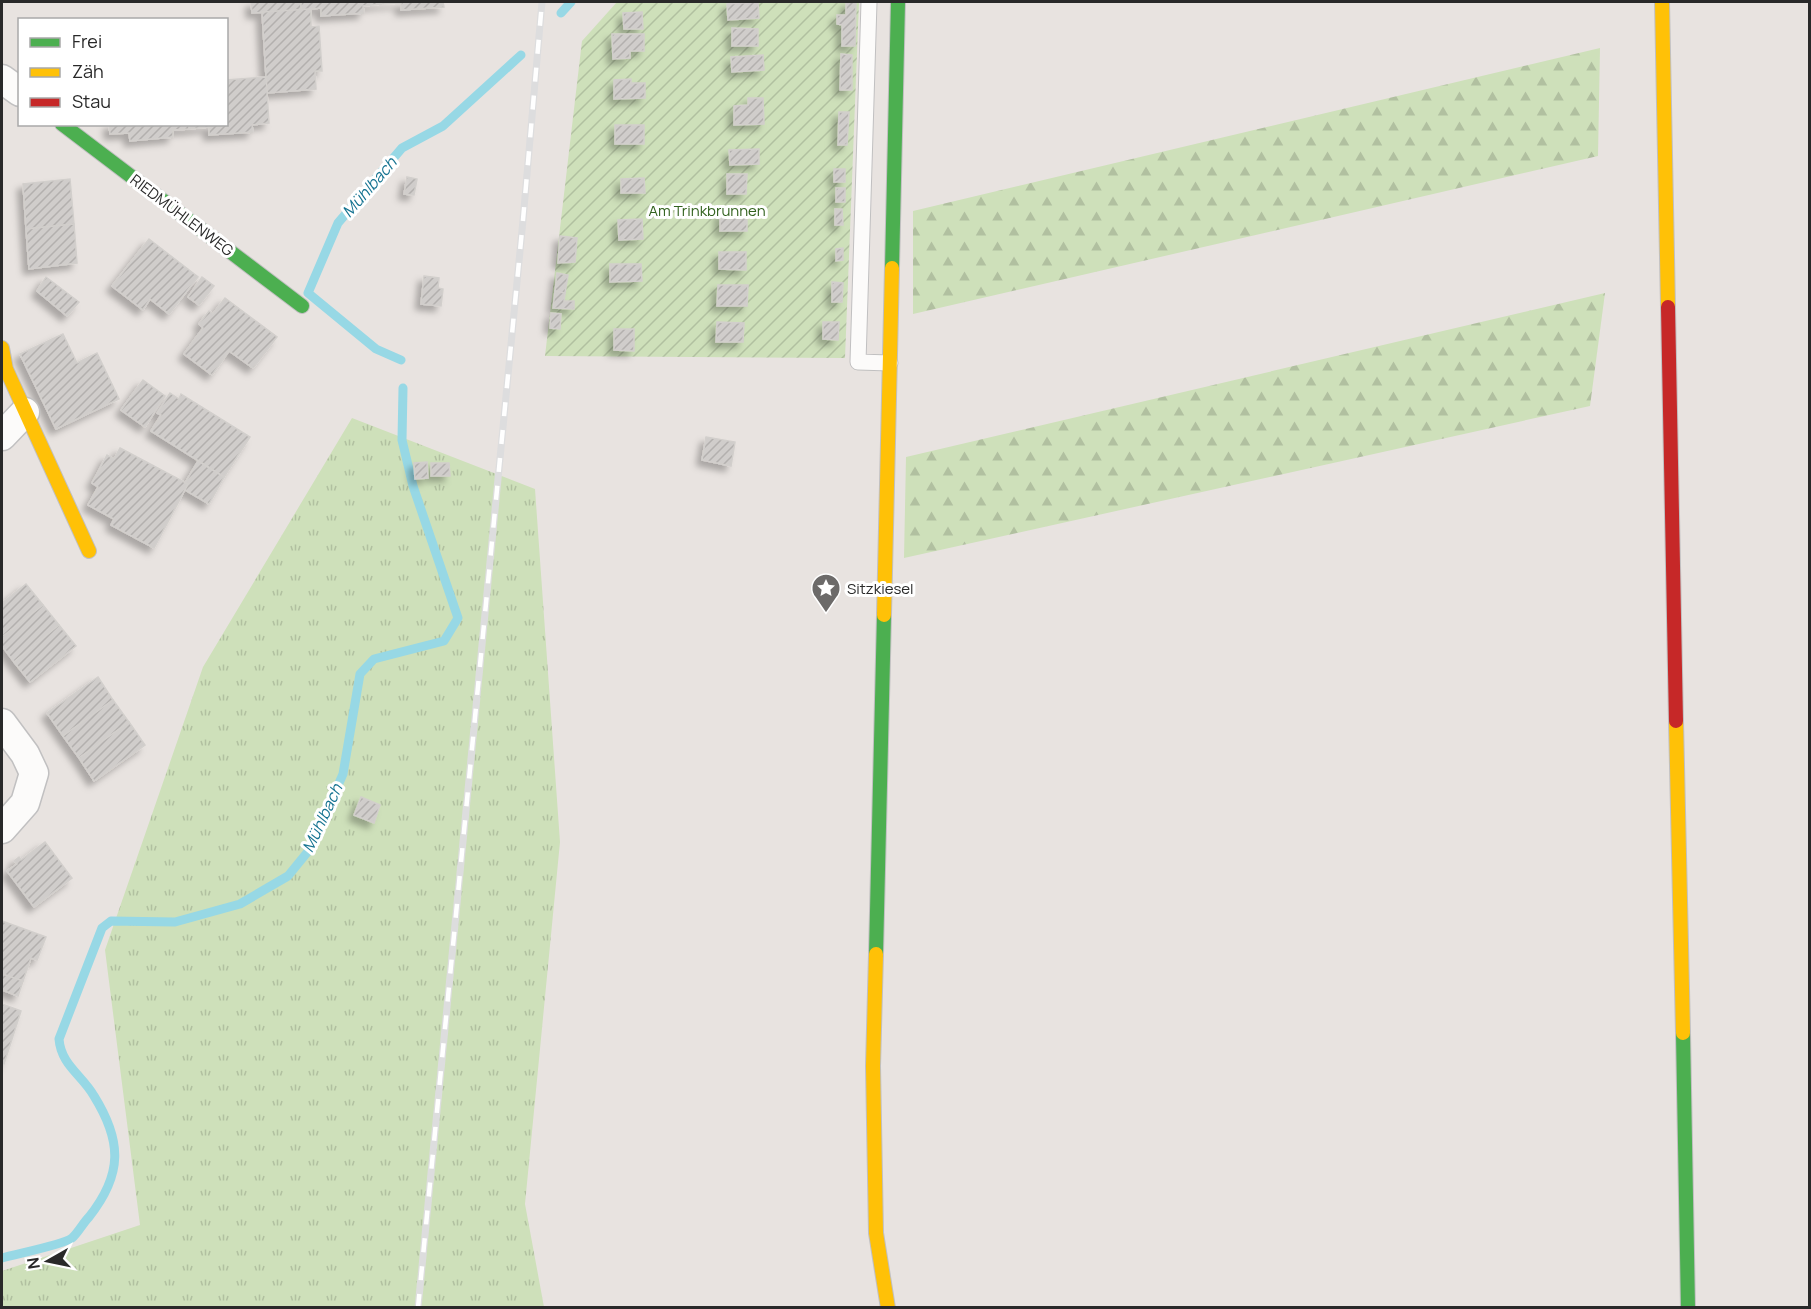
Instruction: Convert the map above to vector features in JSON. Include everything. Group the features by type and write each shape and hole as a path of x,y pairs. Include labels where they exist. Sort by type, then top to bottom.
{"street":[{"path":"888,1308 876,1233 873,1066 898,2"},
{"path":"1662,2 1688,1308"},
{"path":"2,79 18,91"},
{"name":"RIEDMÜHLENWEG","path":"65,126 302,306"},
{"path":"2,348 6,369 89,551"},
{"path":"2,436 25,412"},
{"path":"2,723 25,754 34,773 25,803 2,829"}],"lane":[{"path":"869,2 858,362 890,363"}],"green space":[{"name":"Am Trinkbrunnen","path":"617,2 859,2 845,358 545,356 582,41"},
{"path":"1600,48 1598,156 913,314 913,211"},
{"path":"1605,293 1590,406 904,558 906,457"},
{"path":"352,418 535,489 560,842 525,1204 544,1307 2,1308 2,1271 140,1225 105,950 203,667"}],"building":[{"path":"251,2 301,2 301,10 252,13"},
{"path":"301,2 381,2 381,4 363,6 364,13 321,16 321,8 301,10"},
{"path":"381,2 443,2 444,7 401,10 401,3 381,4"},
{"path":"758,2 759,18 728,20 727,4"},
{"path":"846,2 856,2 855,46 842,46 842,25 837,24 837,15 846,15"},
{"path":"311,9 311,27 319,26 322,71 315,71 316,89 267,93 262,12"},
{"path":"642,12 643,29 624,29 623,13"},
{"path":"732,28 758,29 758,46 732,46"},
{"path":"612,34 644,34 644,51 630,51 630,58 613,59"},
{"path":"841,54 852,55 852,90 840,90"},
{"path":"763,55 764,70 732,72 731,57"},
{"path":"266,77 269,123 252,125 253,132 209,135 209,127 189,129 189,126 228,126 228,80"},
{"path":"631,79 631,83 645,83 645,98 614,99 614,80"},
{"path":"748,98 763,98 764,124 734,125 734,106 748,105"},
{"path":"839,112 849,112 847,145 838,145"},
{"path":"615,125 644,125 644,144 615,144"},
{"path":"109,126 189,126 189,129 173,130 173,137 130,141 129,133 110,134"},
{"path":"759,149 759,164 730,165 729,150"},
{"path":"834,169 845,169 845,182 834,182"},
{"path":"727,174 747,174 746,194 727,194"},
{"path":"407,177 417,179 414,195 404,194"},
{"path":"644,178 645,193 621,193 621,179"},
{"path":"70,179 74,224 26,229 23,184"},
{"path":"836,188 845,188 845,202 836,202"},
{"path":"835,209 842,209 843,225 835,225"},
{"path":"720,212 747,212 747,231 720,231"},
{"path":"642,219 643,239 619,240 618,220"},
{"path":"74,224 77,263 29,269 26,229"},
{"path":"560,236 577,238 575,262 558,263"},
{"path":"149,239 198,277 169,314 150,299 143,310 112,286"},
{"path":"843,248 843,260 836,261 836,249"},
{"path":"719,252 746,252 746,270 719,269"},
{"path":"610,264 641,264 642,281 610,282"},
{"path":"557,273 568,275 565,293 555,291"},
{"path":"424,276 439,278 438,288 443,289 441,306 421,304"},
{"path":"46,277 79,302 67,316 37,291"},
{"path":"202,277 214,286 199,305 188,297"},
{"path":"832,282 843,283 842,302 832,302"},
{"path":"718,285 748,285 747,306 717,306"},
{"path":"555,291 565,293 564,301 574,301 574,309 553,308"},
{"path":"225,298 277,337 253,368 229,351 212,375 184,354 203,328 199,324 209,311 213,314"},
{"path":"551,313 561,314 560,329 550,328"},
{"path":"717,322 744,323 743,342 716,342"},
{"path":"823,322 839,322 838,340 823,339"},
{"path":"614,329 634,329 634,351 614,350"},
{"path":"63,334 77,363 97,353 119,399 56,429 20,354"},
{"path":"143,380 165,396 145,427 121,410"},
{"path":"170,393 179,399 181,394 250,437 224,477 151,431 161,415 157,413"},
{"path":"706,437 735,442 731,466 702,460"},
{"path":"120,448 188,484 154,548 111,525 114,519 88,505 98,487 92,483 107,455 114,459"},
{"path":"198,461 224,477 209,504 185,490 188,484 185,483"},
{"path":"427,462 428,478 415,479 414,463"},
{"path":"431,463 449,463 450,476 431,476"},
{"path":"26,584 43,605 2,637 2,603"},
{"path":"43,605 59,625 14,662 2,646 2,637"},
{"path":"59,625 76,646 30,682 14,662"},
{"path":"98,677 113,700 63,736 47,713"},
{"path":"113,700 129,722 79,758 63,736"},
{"path":"129,722 145,745 94,781 79,758"},
{"path":"361,797 380,805 374,823 354,815"},
{"path":"45,842 72,878 34,907 7,871 17,864 14,861 19,857 21,860"},
{"path":"2,921 46,937 37,960 31,958 23,981 2,974"},
{"path":"2,974 23,981 18,996 2,990"},
{"path":"2,1004 21,1011 4,1064 2,1063"}],"waterway":[{"name":"Mühlbach","path":"561,13 571,2"},
{"name":"Mühlbach","path":"401,360 376,349 308,293 338,223 402,148 443,126 521,55"},
{"name":"Mühlbach","path":"2,1258 72,1238 100,1201 113,1172 115,1157 110,1128 94,1096 68,1063 59,1039 102,928 111,921 175,922 240,904 288,876 310,849 343,774 360,674 374,659 444,641 458,618 413,486 402,440 403,388"}],"railway":[{"path":"418,1308 542,2"}],"traffic: fast":[{"path":"892,268 898,2"},
{"path":"65,126 302,306"},
{"path":"876,954 884,615"},
{"path":"1683,1033 1688,1308"}],"traffic: slow":[{"path":"1662,2 1668,307"},
{"path":"884,615 892,268"},
{"path":"2,348 6,369 89,551"},
{"path":"1676,721 1683,1033"},
{"path":"876,954 873,1066 876,1233 888,1308"}],"traffic: jam":[{"path":"1668,307 1676,721"}],"place":[{"name":"Sitzkiesel","path":"826,614"}]}
